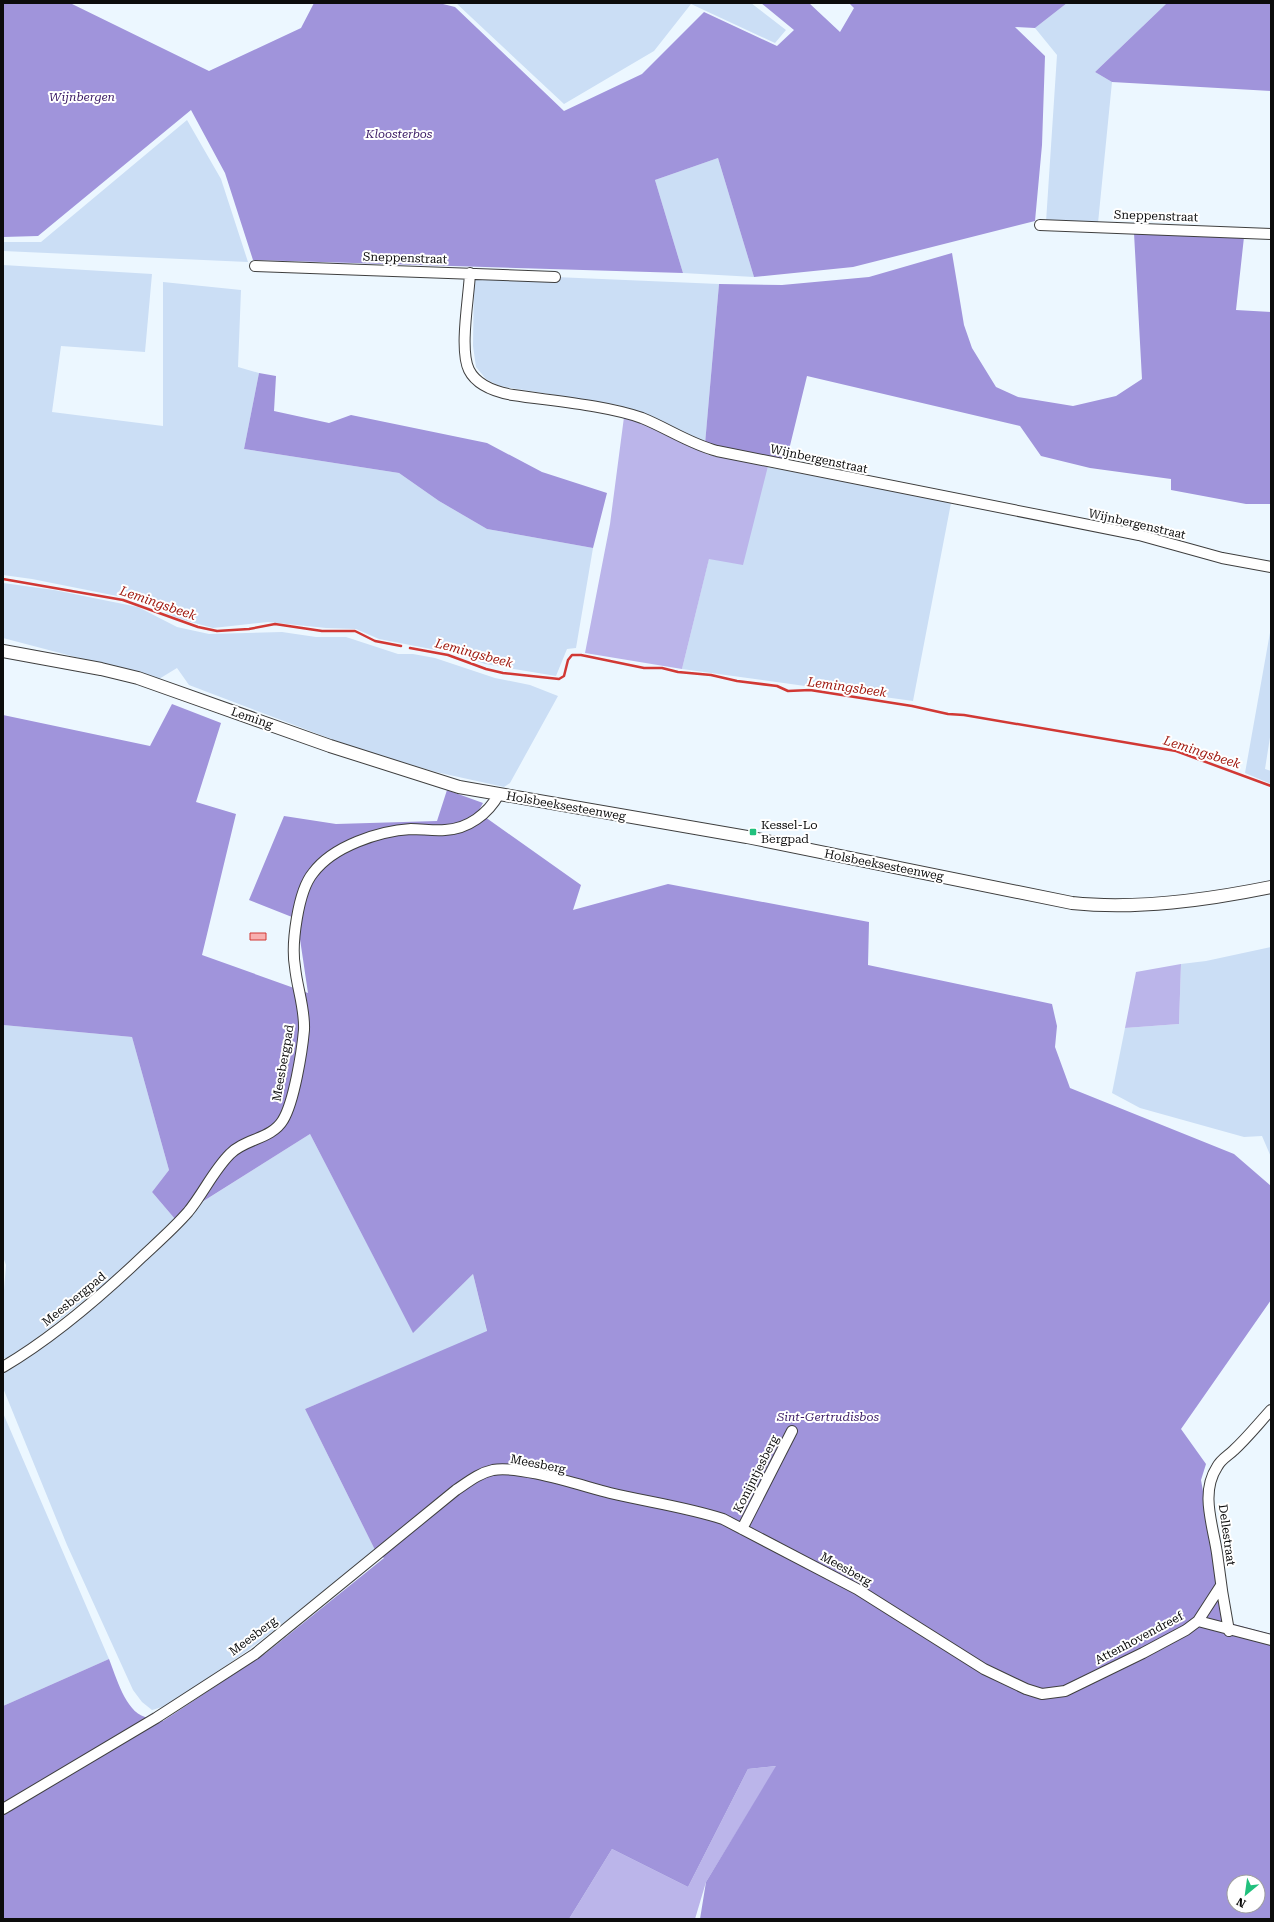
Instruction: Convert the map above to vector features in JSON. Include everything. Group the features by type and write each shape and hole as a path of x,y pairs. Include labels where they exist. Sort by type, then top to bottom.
{"street":[{"name":"Sneppenstraat","path":"1040,225 1271,234"},
{"name":"Sneppenstraat","path":"254,266 555,277"},
{"name":"Wijnbergenstraat","path":"470,273 465,342 466,359 469,370 475,378 498,392 618,412 642,418 704,447 717,451 1139,535 1222,558 1271,567"},
{"name":"Leming","path":"3,651 138,678 330,746 459,787 499,794"},
{"name":"Holsbeeksesteenweg","path":"499,794 747,838 1072,903 1095,906 1141,904 1234,894 1271,887"},
{"name":"Meesbergpad","path":"3,1366 44,1341 114,1283 181,1220 232,1152 278,1127 284,1120 291,1101 304,1029 302,1007 294,965 300,902 306,883 312,873 334,853 350,845 370,838 410,829 446,830 462,826 477,819 491,807 499,794"},
{"name":"Dellestraat","path":"1229,1631 1220,1587 1216,1551 1209,1512 1209,1488 1216,1468 1224,1457 1233,1451 1271,1410"},
{"name":"Konijntjesberg","path":"742,1529 792,1431"},
{"name":"Meesberg","path":"3,1809 156,1718 255,1654 456,1490 480,1474 494,1470 527,1472 611,1494 705,1513 742,1529 857,1589 990,1672 1026,1689 1042,1694 1054,1693"},
{"name":"Attenhovendreef","path":"1054,1693 1065,1691 1143,1653 1198,1621 1220,1587"},
{"path":"1198,1621 1229,1631 1271,1640"}],"shaded area":[{"path":"456,3 751,3 786,30 775,43 691,4 654,51 564,104"},
{"path":"1067,3 1167,3 1095,72 1112,82 1098,223 1046,222 1057,55 1035,28"},
{"path":"187,120 221,179 248,262 3,251 3,242 41,242"},
{"path":"718,158 754,277 683,273 655,180"},
{"path":"3,265 152,274 145,352 61,346 52,412 163,426 163,282 241,290 238,367 259,373 244,449 399,473 439,501 487,529 593,548 576,648 567,649 556,676 485,664 457,654 379,639 356,629 326,628 268,622 213,628 180,619 137,600 32,579 3,575"},
{"path":"555,277 719,284 705,444 664,422 618,405 499,386 486,379 476,367 473,346 474,278"},
{"path":"624,417 651,427 709,455 768,466 743,565 709,559 682,669 585,653 610,524"},
{"path":"733,460 951,503 913,701 682,669"},
{"path":"3,583 54,590 138,607 177,627 209,634 282,632 316,637 346,637 398,654 413,654 435,658 495,678 530,685 558,696 510,783 504,787 436,772 360,750 189,685 177,668 159,679 3,638"},
{"path":"1271,627 1271,731 1265,769 1271,771 1271,784 1245,773"},
{"path":"250,933 266,933 266,940 250,940"},
{"path":"1271,947 1271,1157 1262,1136 1244,1137 1140,1108 1112,1093 1125,1028 1179,1024 1181,964 1206,961"},
{"path":"1181,964 1179,1024 1125,1028 1136,972"},
{"path":"3,1025 132,1037 169,1170 152,1192 175,1219 117,1274 12,1358 4,1358 3,1356 3,1302 6,1265 3,1257"},
{"path":"310,1134 413,1332 473,1274 487,1332 305,1409 376,1552 247,1651 169,1705 152,1710 142,1702 133,1690 67,1545 3,1388 3,1374 49,1343 196,1206"},
{"path":"3,1413 109,1659 3,1706"},
{"path":"777,1766 706,1882 695,1919 569,1919 612,1849 688,1887 748,1769"}],"green space":[{"name":"Kloosterbos","path":"3,3 70,3 209,71 301,28 314,3 439,3 455,7 564,111 642,74 704,12 777,46 794,30 761,3 809,3 840,32 854,8 849,3 1067,3 1035,28 1015,27 1045,56 1042,145 1035,221 853,267 754,277 718,158 655,180 683,273 253,260 225,173 191,110 38,236 3,237"},
{"path":"1167,3 1271,3 1271,91 1112,82 1095,72"},
{"path":"1134,233 1244,237 1236,310 1271,312 1271,504 1246,504 1171,490 1171,479 1090,468 1041,456 1020,426 807,376 786,462 705,444 719,284 782,285 869,277 952,253 964,325 972,348 996,387 1018,397 1073,406 1116,396 1142,379"},
{"path":"259,373 276,376 274,411 329,423 351,415 487,443 542,472 607,493 593,548 487,529 439,501 399,473 244,449"},
{"name":"Sint-Gertrudisbos","path":"172,704 221,723 196,802 236,814 202,955 308,993 297,919 249,900 284,816 336,824 437,821 447,790 483,803 478,812 581,885 573,910 668,884 869,922 868,965 1052,1004 1057,1026 1055,1047 1070,1088 1234,1154 1271,1186 1271,1300 1181,1429 1206,1464 1201,1480 1226,1622 1271,1634 1271,1919 700,1919 706,1882 776,1766 748,1769 688,1887 612,1849 569,1919 3,1919 3,1706 109,1659 122,1692 132,1708 145,1717 163,1721 266,1653 384,1558 376,1552 305,1409 487,1331 473,1274 413,1333 310,1134 175,1219 152,1192 169,1170 132,1037 3,1025 3,715 150,746"}],"waterway":[{"name":"Lemingsbeek","path":"3,579 123,600 198,627 217,631 249,629 275,624 322,631 355,631 375,641 401,646"},
{"name":"Lemingsbeek","path":"410,648 448,655 486,669 503,673 559,679 564,676 568,660 572,655 581,655 644,668 662,668 678,672 711,675 737,681 777,686 788,691 810,690 912,706 948,714 964,715 1176,751 1271,786"}],"place":[{"name":"Kessel-Lo Bergpad","path":"753,832"}],"park label":[{"name":"Wijnbergen","path":"82,97"}]}
